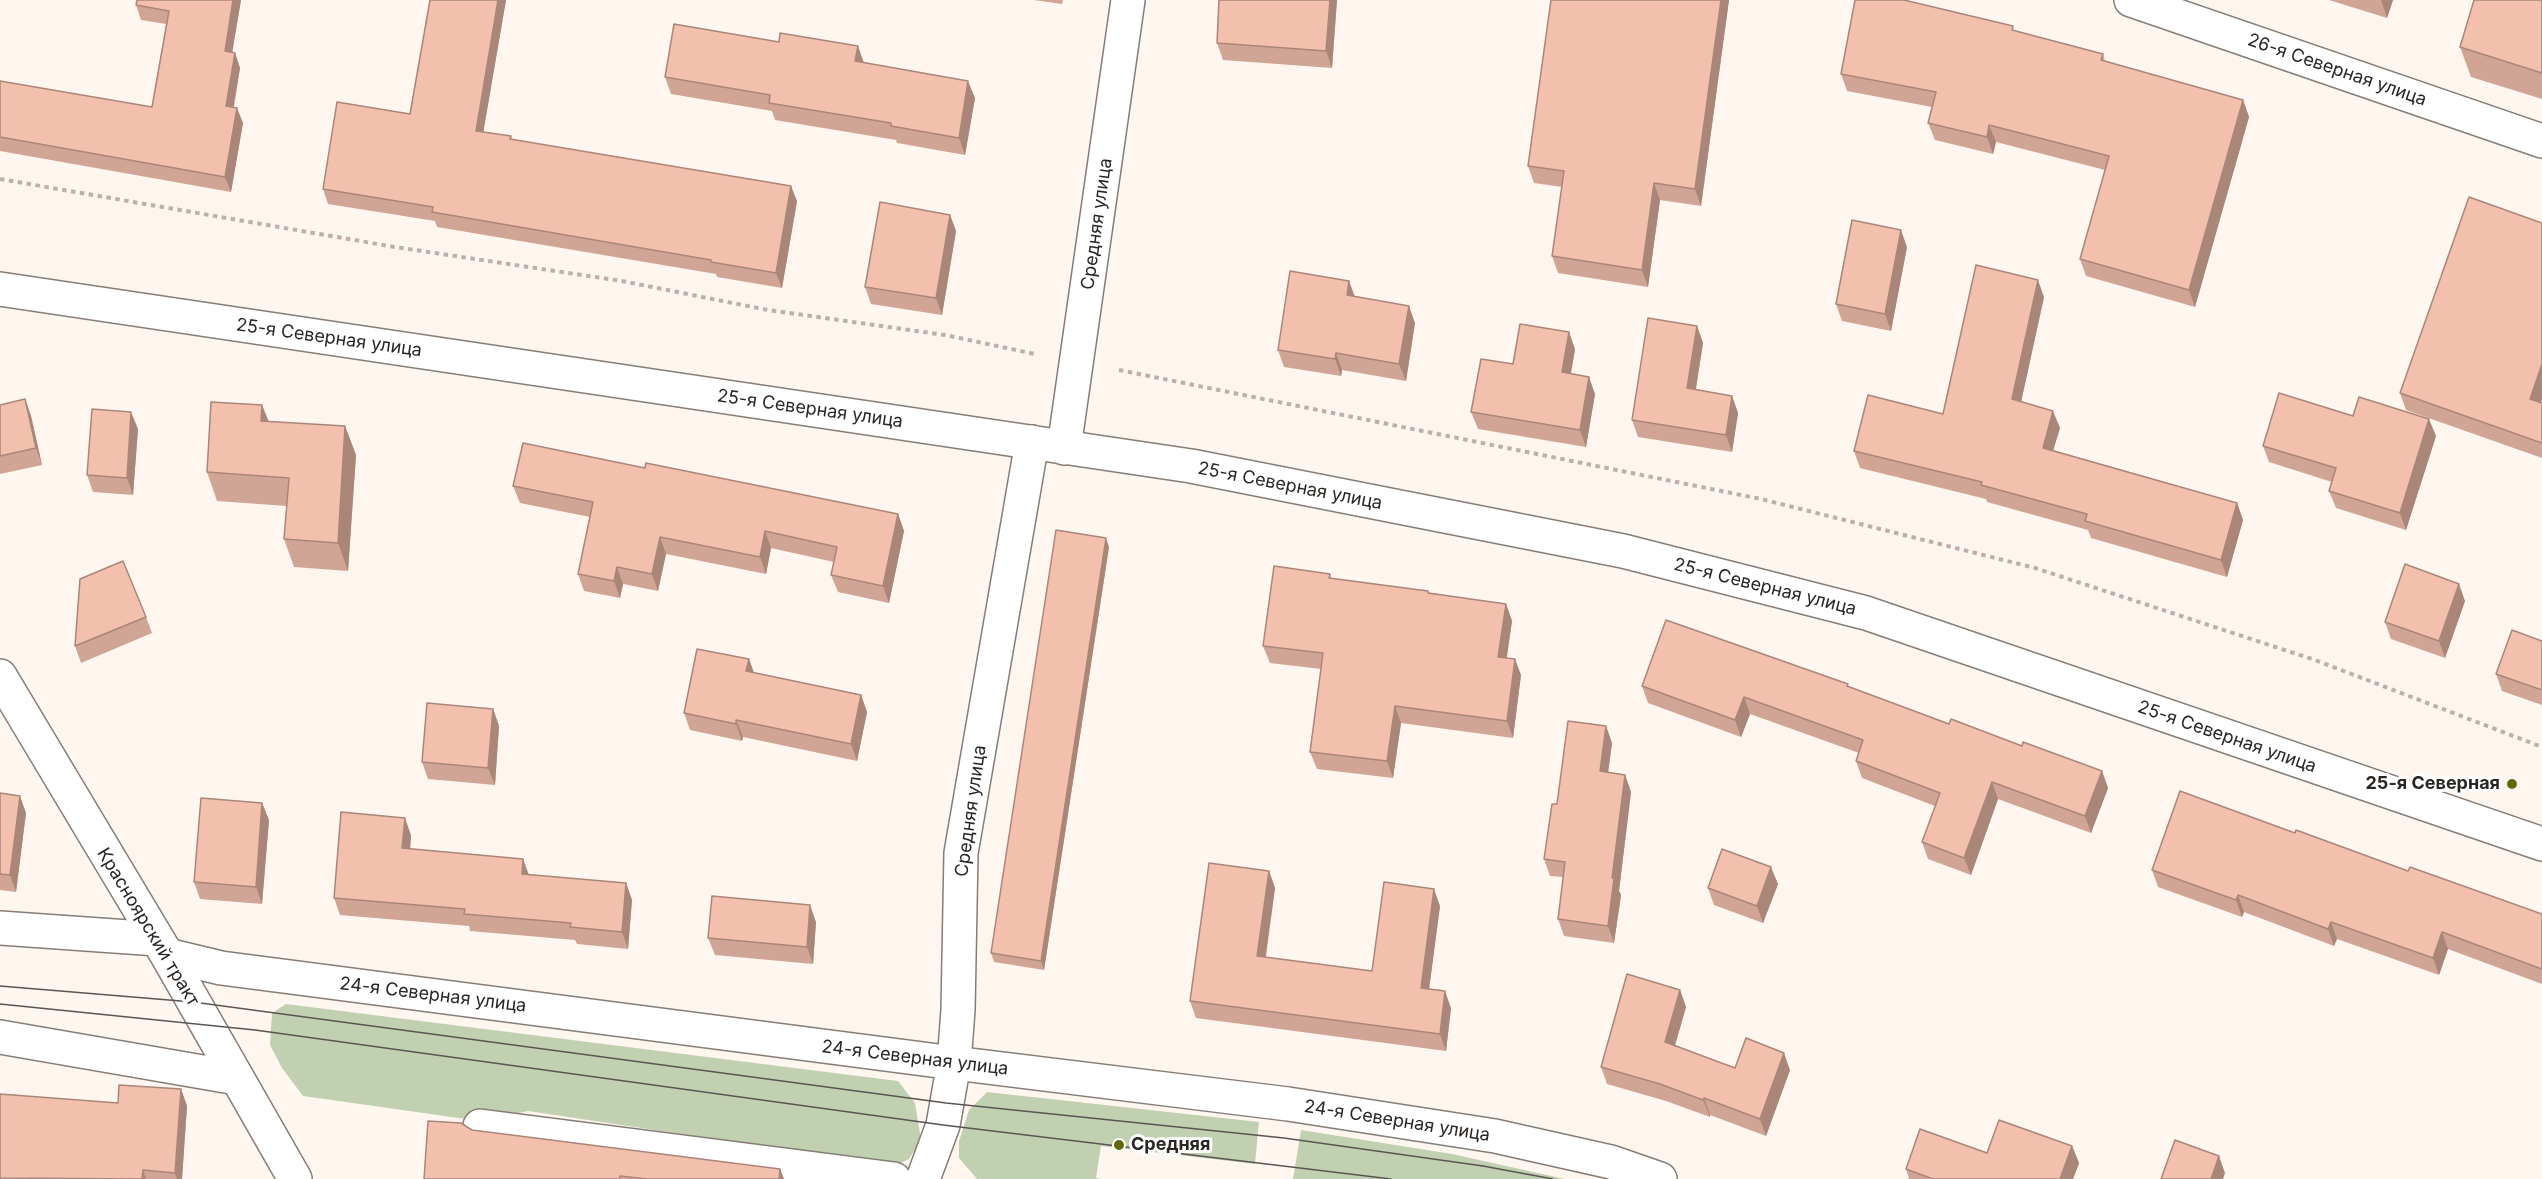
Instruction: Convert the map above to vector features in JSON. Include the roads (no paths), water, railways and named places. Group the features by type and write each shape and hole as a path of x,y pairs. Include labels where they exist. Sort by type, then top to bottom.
{"main road":[{"name":"Средняя улица","path":"1064,448 1128,0"},
{"name":"26-я Северная улица","path":"2131,0 2542,141"},
{"name":"25-я Северная улица","path":"0,289 1191,466 1623,551 1866,613 2542,844"},
{"name":"Средняя улица","path":"923,1179 943,1125 954,1063 958,1010 961,853 1032,442"},
{"name":"Красноярский тракт","path":"0,676 162,947 295,1179"},
{"name":"24-я Северная улица","path":"0,928 162,947 221,968 1288,1104 1495,1136 1611,1162 1660,1179"},
{"path":"0,1036 237,1078"},
{"path":"480,1126 894,1179"}],"tram line":[{"path":"0,986 193,1002 946,1103 1284,1138 1483,1166 1553,1179"},
{"path":"0,1004 255,1030 943,1125 1391,1179"}],"place":[{"name":"25-я Северная","path":"2512,784"},
{"name":"Средняя","path":"1119,1145"}]}
